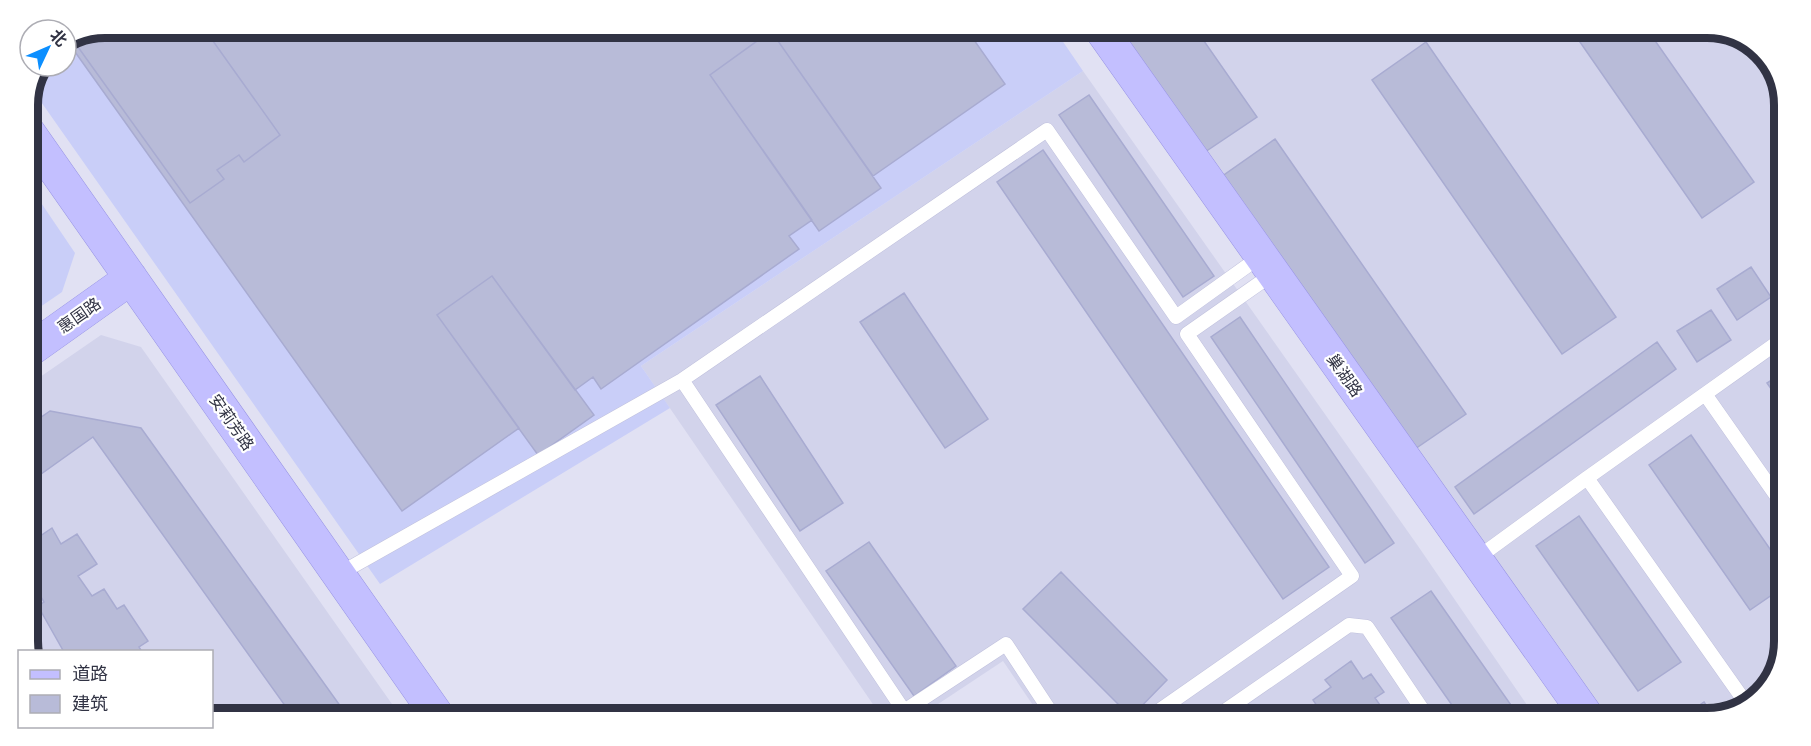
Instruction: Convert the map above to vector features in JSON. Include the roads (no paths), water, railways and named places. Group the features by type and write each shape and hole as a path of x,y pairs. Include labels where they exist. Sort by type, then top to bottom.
{"street":[{"name":"巢湖路","path":"1107,38 1581,708"},
{"name":"安莉芳路","path":"38,146 433,708"},
{"name":"惠国路","path":"38,344 131,278"}],"lane":[{"path":"339,574 682,380 1047,130 1176,317 1267,265"},
{"path":"1163,708 1352,576 1187,334 1267,265"},
{"path":"1476,559 1773,345"},
{"path":"682,380 902,708"},
{"path":"1705,394 1774,492"},
{"path":"1587,478 1742,698"},
{"path":"1229,708 1349,625 1367,627 1421,708"},
{"path":"909,708 1006,644 1048,708"}]}
